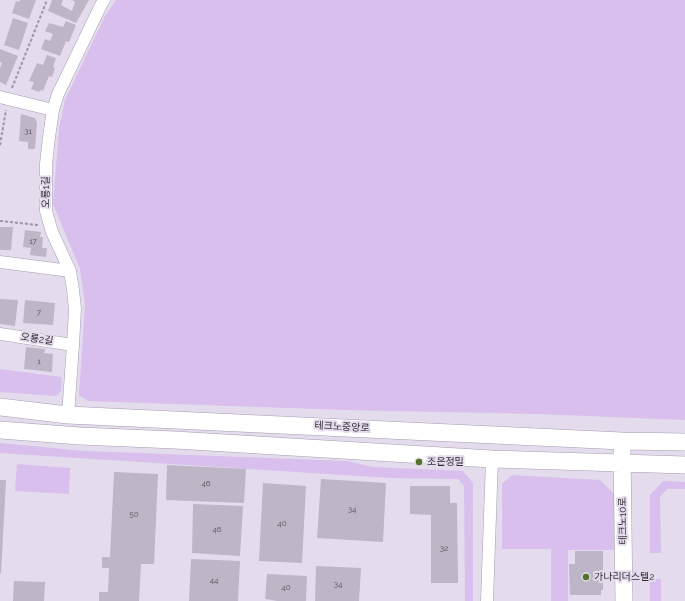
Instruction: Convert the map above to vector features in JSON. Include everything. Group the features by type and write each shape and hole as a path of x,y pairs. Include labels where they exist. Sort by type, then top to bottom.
{"main road":[{"name":"테크노중앙로","path":"0,407 68,415 622,442 685,442"},
{"path":"0,430 80,436 176,440 492,459 685,465"},
{"name":"테크노10로","path":"622,442 624,601"}],"street":[{"name":"오룡1길","path":"68,415 74,345 75,309 70,271 51,227 46,211 48,137 53,110 62,83 104,0"},
{"path":"4,98 53,110"},
{"path":"0,262 70,271"},
{"name":"오룡2길","path":"0,334 74,345"},
{"path":"487,601 492,459"}],"path":[{"path":"0,145 4,98 47,0"},
{"path":"0,221 51,227"}],"shaded area":[{"path":"116,0 685,0 685,420 538,414 346,410 88,401 79,395 85,304 80,269 53,204 59,128 65,100 105,16"},
{"path":"0,369 62,377 61,391 56,396 0,392"},
{"path":"0,443 85,451 347,461 373,467 463,471 473,483 473,601 465,601 464,486 458,479 390,478 0,453"},
{"path":"17,464 70,468 69,494 15,491"},
{"path":"512,475 600,480 615,495 615,550 568,550 568,601 551,601 551,549 502,549 502,484"},
{"path":"663,481 685,482 685,489 667,489 660,497 661,553 650,553 650,495"},
{"path":"650,579 661,579 661,601 650,601"}],"building":[{"path":"20,0 36,0 29,19 12,13 16,1 19,2"},
{"path":"52,0 63,0 61,5 72,11 75,2 72,0 89,0 76,23 48,11"},
{"path":"13,18 28,23 19,50 4,45"},
{"path":"66,21 76,25 69,42 66,41 60,56 41,49 45,39 50,41 53,34 45,31 49,23 63,27"},
{"path":"0,49 18,56 6,85 0,82 0,68 2,63 0,62"},
{"path":"47,55 56,58 53,67 55,68 52,77 49,76 43,91 40,90 39,92 31,89 34,82 29,81 37,63 43,65"},
{"path":"21,114 35,118 37,123 35,149 28,149 28,142 19,141"},
{"path":"0,227 13,227 11,250 0,250"},
{"path":"25,230 41,232 40,237 43,237 42,248 47,248 46,257 30,255 31,248 23,247"},
{"path":"0,299 18,300 15,326 0,324"},
{"path":"25,300 55,303 53,325 23,323"},
{"path":"26,347 45,349 44,353 53,354 52,372 24,369"},
{"path":"167,465 246,469 244,503 166,500"},
{"path":"114,472 158,474 154,564 141,564 139,601 99,601 99,592 108,592 109,568 102,568 102,557 110,557"},
{"path":"321,479 386,483 383,542 317,538"},
{"path":"0,480 6,480 1,573 0,573"},
{"path":"263,483 306,486 302,563 259,561"},
{"path":"410,486 450,486 450,503 457,503 458,583 431,583 431,515 410,514"},
{"path":"193,504 243,506 240,556 192,553"},
{"name":"가나리더스텔2","path":"575,551 603,551 603,590 601,590 601,595 570,595 569,564 575,564"},
{"path":"191,559 240,561 238,601 189,601"},
{"path":"316,566 361,568 359,601 315,601"},
{"path":"267,574 307,576 306,601 277,601 265,599"},
{"path":"14,581 45,582 44,601 13,601"}],"place":[{"name":"조은정밀","path":"419,462"},
{"name":"가나리더스텔2","path":"586,577"}]}
